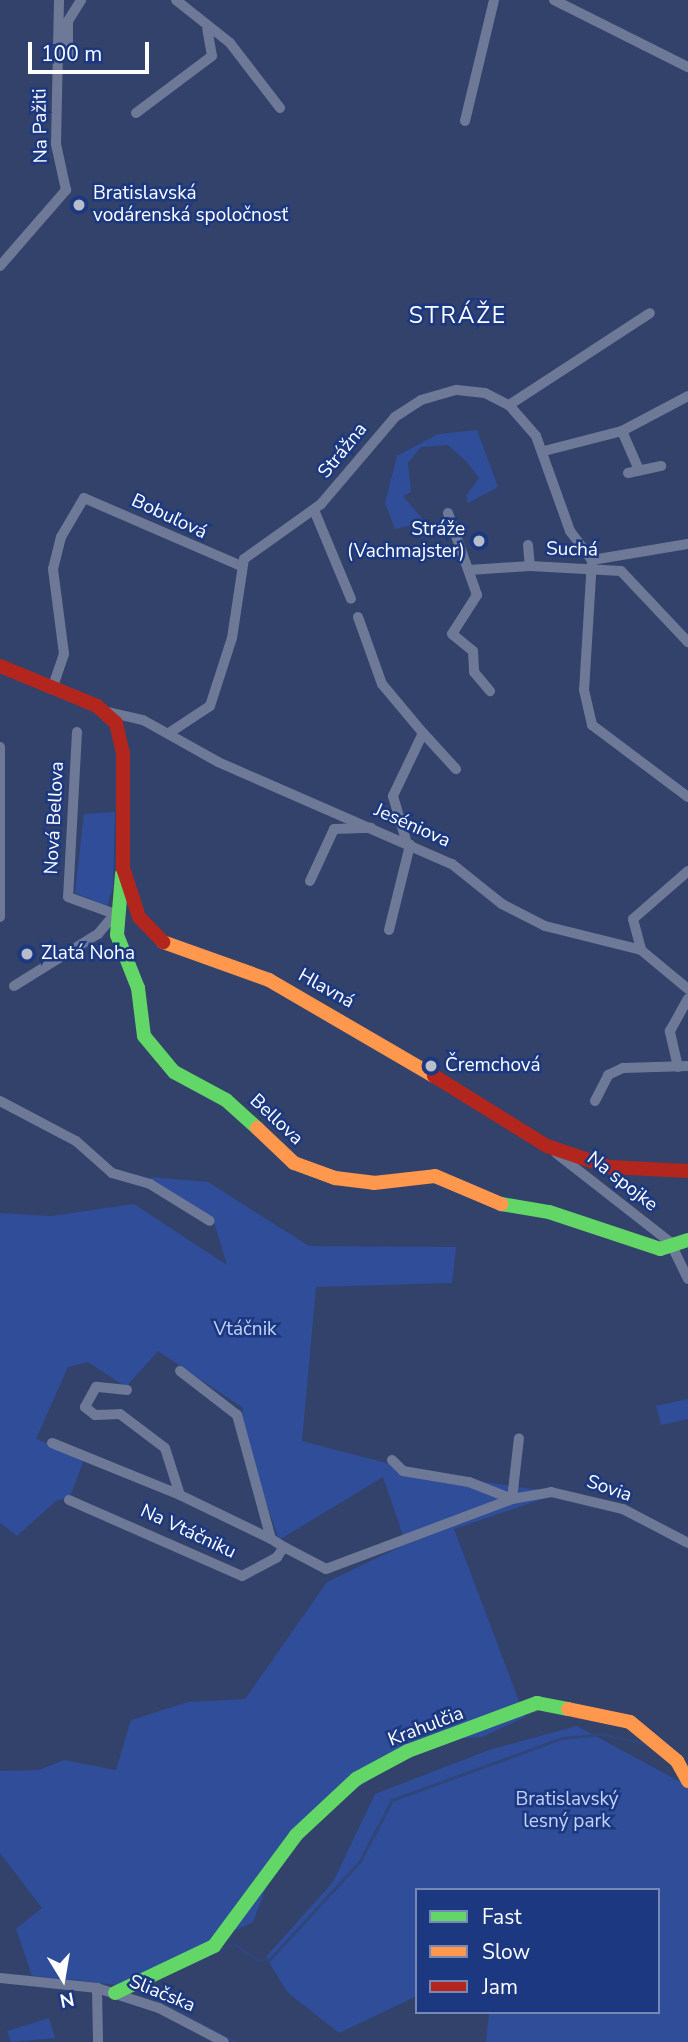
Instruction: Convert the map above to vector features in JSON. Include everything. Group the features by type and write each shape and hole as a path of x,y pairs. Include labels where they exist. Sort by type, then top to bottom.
{"street":[{"name":"Na Pažiti","path":"0,267 66,190 56,144 59,0"},
{"path":"75,55 68,49 68,20 81,0"},
{"path":"176,0 207,28 230,43 280,108"},
{"path":"465,121 494,0"},
{"path":"554,0 688,67"},
{"path":"136,113 212,56 207,28"},
{"path":"650,313 509,405 544,450 570,531 593,565 584,690 590,720 688,797"},
{"name":"Strážna","path":"241,566 258,545 314,510 392,420 416,402 468,390 509,405"},
{"path":"544,450 622,431 688,396"},
{"path":"622,431 639,470"},
{"path":"628,473 661,466"},
{"name":"Bobuľová","path":"53,686 64,654 53,569 61,537 84,498 241,566"},
{"path":"314,510 351,599"},
{"path":"448,513 477,598 452,634 473,650 474,671 490,691"},
{"path":"593,565 688,544"},
{"name":"Suchá","path":"528,545 530,566 593,565 621,571 688,642"},
{"path":"169,733 210,706 232,638 241,566"},
{"path":"469,570 530,566"},
{"path":"358,617 382,684 456,769"},
{"path":"0,666 53,686 108,712"},
{"name":"Jeséniova","path":"108,712 169,733 218,762 452,864 502,904 545,926 641,950 688,989"},
{"name":"Hlavná","path":"108,712 123,753 123,868 139,917 159,940 288,990 547,1146 609,1167 688,1171"},
{"name":"Nová Bellova","path":"77,732 68,897 115,914"},
{"path":"389,930 409,844 393,796 423,733"},
{"path":"0,747 0,917"},
{"path":"386,834 400,820"},
{"path":"310,881 334,830 373,828"},
{"name":"Bellova","path":"123,868 115,914 144,1036 158,1056 196,1089 226,1100 294,1163 374,1183 435,1176 525,1211 671,1248"},
{"path":"641,950 634,919 688,870"},
{"path":"14,986 98,934 115,914"},
{"path":"595,1101 608,1075 623,1068 683,1066 670,1031 688,999"},
{"path":"0,1101 76,1141 109,1171 150,1184 210,1221"},
{"name":"Na spojke","path":"547,1146 671,1248"},
{"path":"688,1241 671,1248 688,1279"},
{"path":"180,1371 237,1415 271,1539"},
{"name":"Na Vtáčniku","path":"127,1391 96,1387 86,1407 95,1415 120,1414 165,1448 180,1494"},
{"path":"392,1460 403,1471 469,1482 512,1499 519,1438"},
{"name":"Na Vtáčniku","path":"52,1443 180,1494 271,1539 322,1570 399,1540"},
{"name":"Sovia","path":"399,1540 512,1499 566,1493 623,1509 688,1543"},
{"name":"Na Vtáčniku","path":"69,1500 242,1576 269,1563 284,1547"},
{"name":"Krahulčia","path":"115,1993 214,1946 296,1835 356,1779 408,1751 537,1703 630,1722 677,1761 688,1781"},
{"name":"Sliačska","path":"0,1978 97,1988 115,1993 224,2042"},
{"path":"97,1988 98,2042"}],"green space":[{"path":"477,430 498,487 468,503 466,496 479,478 466,461 448,445 421,447 408,463 411,492 403,496 425,522 395,529 385,503 397,456 438,434"},
{"path":"115,812 113,888 107,906 75,893 84,814"},
{"name":"Vtáčnik","path":"149,1177 208,1182 309,1246 456,1247 452,1283 316,1287 302,1441 428,1474 560,1493 454,1529 525,1717 482,1737 429,1740 341,1799 277,1859 253,1922 117,1985 32,1976 16,1929 42,1908 0,1853 0,1771 39,1770 64,1760 116,1770 131,1720 188,1702 245,1699 327,1582 406,1544 383,1477 279,1540 240,1425 243,1408 158,1351 126,1387 88,1362 68,1367 36,1439 85,1457 70,1497 56,1501 17,1536 0,1523 0,1213 51,1216 134,1204 227,1265 213,1219"},
{"path":"688,1399 688,1419 661,1425 656,1406"},
{"name":"Bratislavský lesný park","path":"577,1726 688,1786 688,2042 486,2042 489,2014 660,2014 660,1888 415,1888 415,1997 339,2033 287,1992 266,1957 333,1882 375,1794 489,1750"},
{"path":"49,2018 55,2038 11,2042 7,2031"}],"waterway":[{"path":"219,1949 235,1944 257,1960 270,1959 360,1861 392,1800 562,1738 602,1734 646,1744"},
{"path":"17,1975 94,1983"},
{"path":"137,1990 236,2042"}],"traffic: fast":[{"path":"122,874 117,935 138,988 144,1036 174,1072 226,1100 257,1128"},
{"path":"501,1204 549,1212 660,1249 688,1240"},
{"path":"115,1993 214,1946 296,1835 356,1779 408,1751 537,1703 568,1709"}],"traffic: slow":[{"path":"163,942 269,980 434,1076"},
{"path":"257,1128 294,1163 335,1178 374,1183 435,1176 501,1204"},
{"path":"568,1709 630,1722 677,1761 688,1781"}],"traffic: jam":[{"path":"0,666 97,706 116,723 123,753 123,868 139,917 163,942"},
{"path":"434,1076 547,1146 609,1167 688,1171"}],"place":[{"name":"Bratislavská vodárenská spoločnosť","path":"79,205"},
{"name":"Stráže (Vachmajster)","path":"479,541"},
{"name":"Zlatá Noha","path":"27,954"},
{"name":"Čremchová","path":"431,1066"}],"district":[{"name":"STRÁŽE","path":"458,316"}]}
